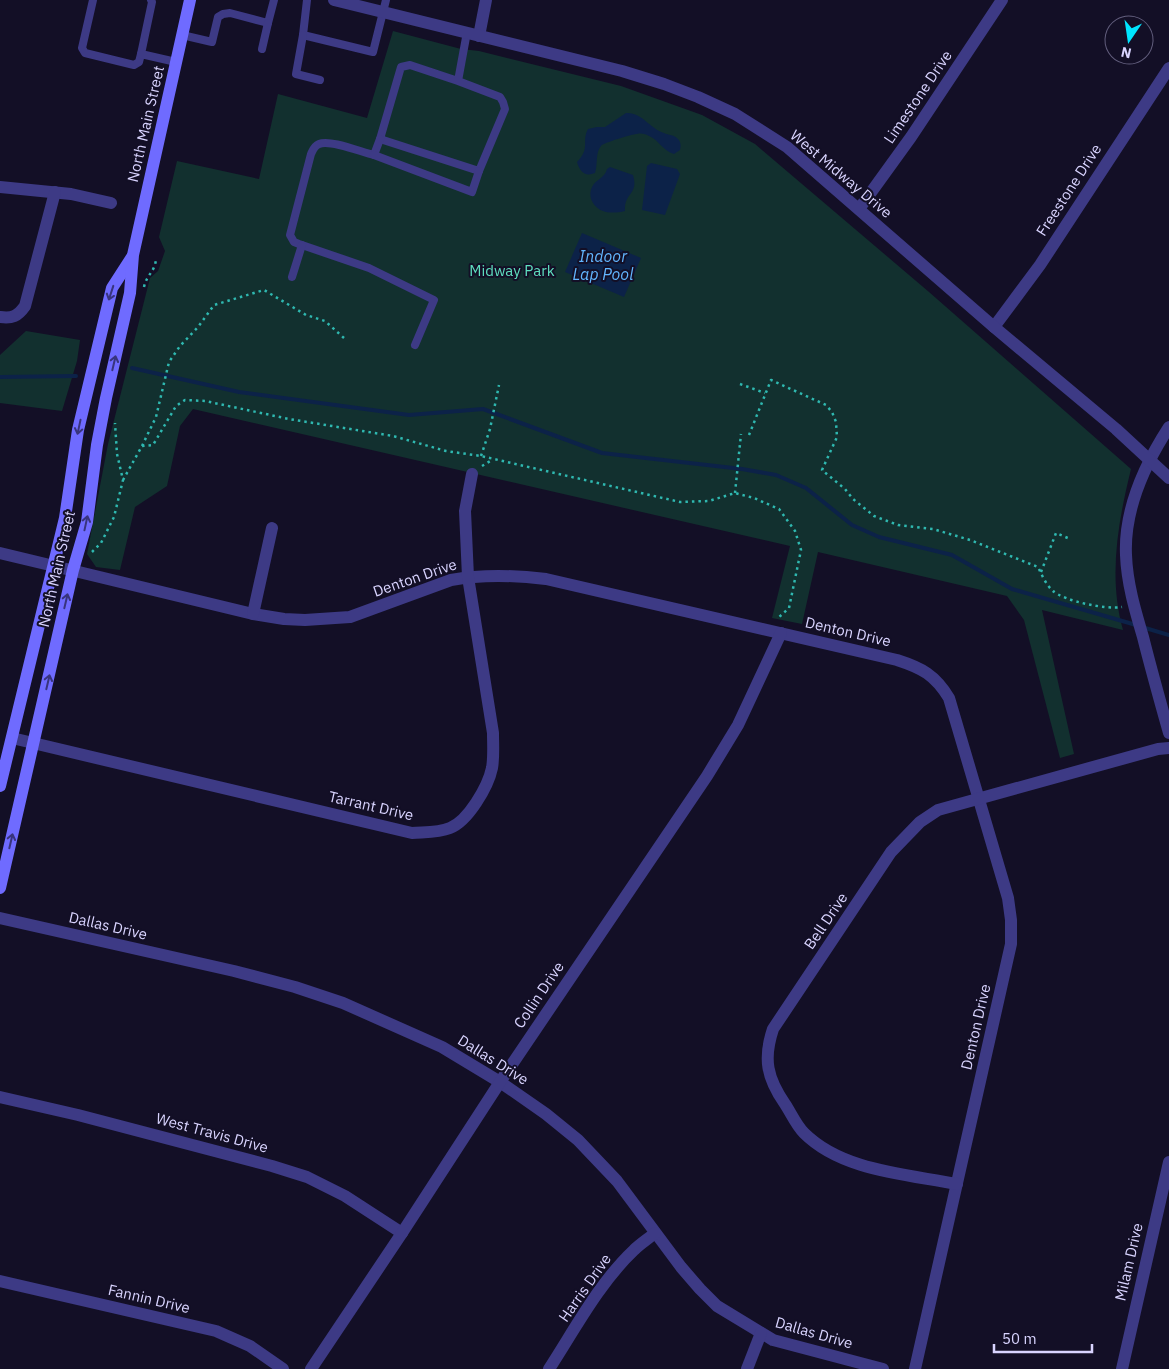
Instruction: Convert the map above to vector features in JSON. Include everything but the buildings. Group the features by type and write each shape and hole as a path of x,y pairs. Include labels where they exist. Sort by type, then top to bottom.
{"main road":[{"name":"North Main Street","path":"0,888 73,570 87,522 97,445 108,386 130,293 133,255 190,0"},
{"name":"North Main Street","path":"0,786 65,518 78,430 112,288 133,255"}],"street":[{"name":"West Midway Drive","path":"334,0 384,6 473,34 622,72 664,84 735,114 787,147 994,327 1116,429 1169,478"},
{"path":"473,34 486,0"},
{"name":"Limestone Drive","path":"859,210 911,137 1002,0"},
{"name":"Freestone Drive","path":"994,327 1040,265 1169,68"},
{"path":"0,186 55,192 111,202"},
{"path":"0,317 10,318 19,315 25,306 55,192"},
{"path":"1169,427 1149,460 1129,514 1125,554 1134,607 1169,733"},
{"name":"Tarrant Drive","path":"12,738 412,833 435,832 452,827 466,816 477,801 492,769 493,752 493,733 468,577 465,511 472,474"},
{"path":"253,614 272,528"},
{"name":"Denton Drive","path":"0,554 266,617 304,620 350,618 451,580 468,577 485,575 546,579 897,660 917,666 930,675 940,684 950,698 1008,898 1011,920 1011,944 915,1369"},
{"name":"Collin Drive","path":"311,1369 402,1234 500,1082 707,776 738,725 775,632"},
{"name":"Bell Drive","path":"957,1184 862,1166 835,1156 804,1132 775,1089 769,1074 768,1044 773,1029 891,852 920,822 938,810 1140,753 1169,748"},
{"name":"Dallas Drive","path":"0,918 234,971 295,987 343,1003 442,1047 500,1082 546,1114 595,1157 617,1181 655,1233 716,1306 773,1340 883,1369"},
{"name":"West Travis Drive","path":"0,1097 78,1115 307,1177 345,1196 402,1234"},
{"name":"Milam Drive","path":"1122,1369 1169,1162"},
{"name":"Harris Drive","path":"549,1369 618,1267 634,1249 655,1233"},
{"name":"Fannin Drive","path":"0,1281 216,1331 250,1346 283,1369"},
{"path":"746,1369 761,1333"}],"lane":[{"path":"93,0 82,48 85,53 134,65 139,62 151,0"},
{"path":"262,48 274,0"},
{"path":"307,0 296,74 320,80"},
{"path":"303,35 373,52 384,6"},
{"path":"182,35 212,42 218,17 230,13 268,23"},
{"path":"458,81 473,34"},
{"path":"141,54 176,62"},
{"path":"374,156 401,66 410,65 458,81 500,97 503,102 505,109 472,192 374,156 329,143 321,143 315,147 311,154 290,235 294,242 302,246 368,268 434,300 415,345"},
{"path":"380,139 479,171"},
{"path":"292,277 302,246"}],"path":[{"path":"90,553 101,542 114,517 123,480 156,417 169,362 214,305 264,290 306,315 325,321 344,338"},
{"path":"748,435 770,380 826,405 836,422 837,437 822,470 874,516 898,525 933,529 970,540 1038,567 1045,582 1062,597 1102,606 1134,607"},
{"path":"740,384 765,394"},
{"path":"482,456 499,385"},
{"path":"142,446 153,445 176,406 185,400 205,401 289,419 393,436 446,451 482,456 680,502 709,501 735,493 754,498 780,509 795,531 801,550 789,608 775,620 775,632"},
{"path":"115,418 117,454 123,480"},
{"path":"735,493 741,434"},
{"path":"1041,572 1056,533 1070,539"}],"green space":[{"name":"Midway Park","path":"393,31 461,49 479,51 621,86 702,115 755,144 929,292 1131,469 1122,509 1116,550 1116,590 1123,630 1042,610 1074,754 1060,758 1024,620 1007,596 818,552 802,624 772,618 790,546 193,409 180,426 167,486 135,507 120,570 96,567 87,554 108,444 150,278 158,271 165,251 159,237 177,161 259,179 278,94 367,118"},
{"path":"26,331 80,340 77,361 62,411 0,403 0,355"}],"water":[{"path":"626,113 637,115 659,131 677,138 681,146 680,150 674,154 646,135 630,135 601,146 598,152 595,173 583,173 577,162 584,153 588,129 605,127"},
{"path":"651,163 677,169 680,174 665,215 642,210 647,166"},
{"path":"610,167 633,175 634,186 625,205 625,211 605,212 597,208 591,199 592,187"},
{"name":"Indoor Lap Pool","path":"582,233 641,258 624,297 565,272"}],"waterway":[{"path":"132,368 239,392 409,415 483,409 602,453 742,469 776,475 806,488 852,525 879,537 952,555 1012,589 1136,625"},
{"path":"0,377 76,376"},
{"path":"1142,627 1169,635"}]}
